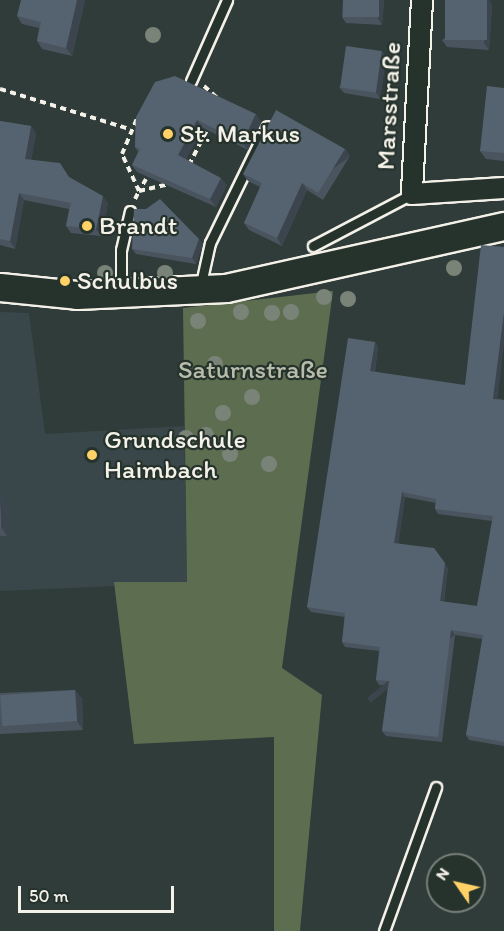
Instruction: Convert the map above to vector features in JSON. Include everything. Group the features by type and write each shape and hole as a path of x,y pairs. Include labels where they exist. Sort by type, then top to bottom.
{"street":[{"name":"Marsstraße","path":"422,0 412,194 504,188"},
{"path":"0,287 122,295 200,290 284,277 504,226"}],"lane":[{"path":"191,81 227,0"},
{"path":"200,290 210,243 267,126"},
{"path":"313,246 412,194"},
{"path":"122,295 121,250 130,211"},
{"path":"384,931 436,787"}],"path":[{"path":"191,81 225,100 219,109"},
{"path":"0,89 129,129"},
{"path":"139,192 123,154 129,129 142,110"},
{"path":"186,169 208,128"},
{"path":"130,211 146,179"},
{"path":"139,192 181,179"}],"shaded area":[{"name":"Grundschule Haimbach","path":"0,312 29,313 45,434 184,426 187,583 0,591"}],"green space":[{"name":"Saturnstraße","path":"333,291 282,668 322,695 300,931 274,931 274,737 134,744 114,582 187,582 183,308"}],"building":[{"path":"21,0 77,0 66,48 37,41 41,22 17,16"},
{"path":"343,0 379,0 379,17 343,17"},
{"path":"445,0 487,0 487,40 445,40"},
{"path":"346,46 382,51 376,93 340,88"},
{"path":"175,76 256,114 242,142 197,120 178,155 221,178 210,199 132,165 140,149 135,147 136,117 155,82"},
{"path":"487,86 504,88 504,153 480,151"},
{"path":"276,110 345,149 318,193 302,183 277,238 244,223 262,183 243,174"},
{"path":"0,121 31,126 25,159 60,163 69,177 103,196 96,229 66,226 71,203 19,193 10,241 0,239"},
{"path":"160,199 199,239 192,258 132,249 134,209 146,209"},
{"path":"481,245 504,247 504,313 493,399 504,400 504,742 466,735 483,635 451,630 438,737 382,731 389,681 376,680 380,647 342,642 345,613 307,607 348,338 375,342 370,371 465,385","holes":["402,492 436,499 435,509 493,516 477,606 440,601 445,563 434,548 394,543"]},
{"path":"75,690 77,721 2,726 0,695"}],"place":[{"name":"St. Markus","path":"168,134"},
{"name":"Brandt","path":"87,226"},
{"name":"Schulbus","path":"65,281"},
{"name":"Grundschule Haimbach","path":"92,455"}]}
